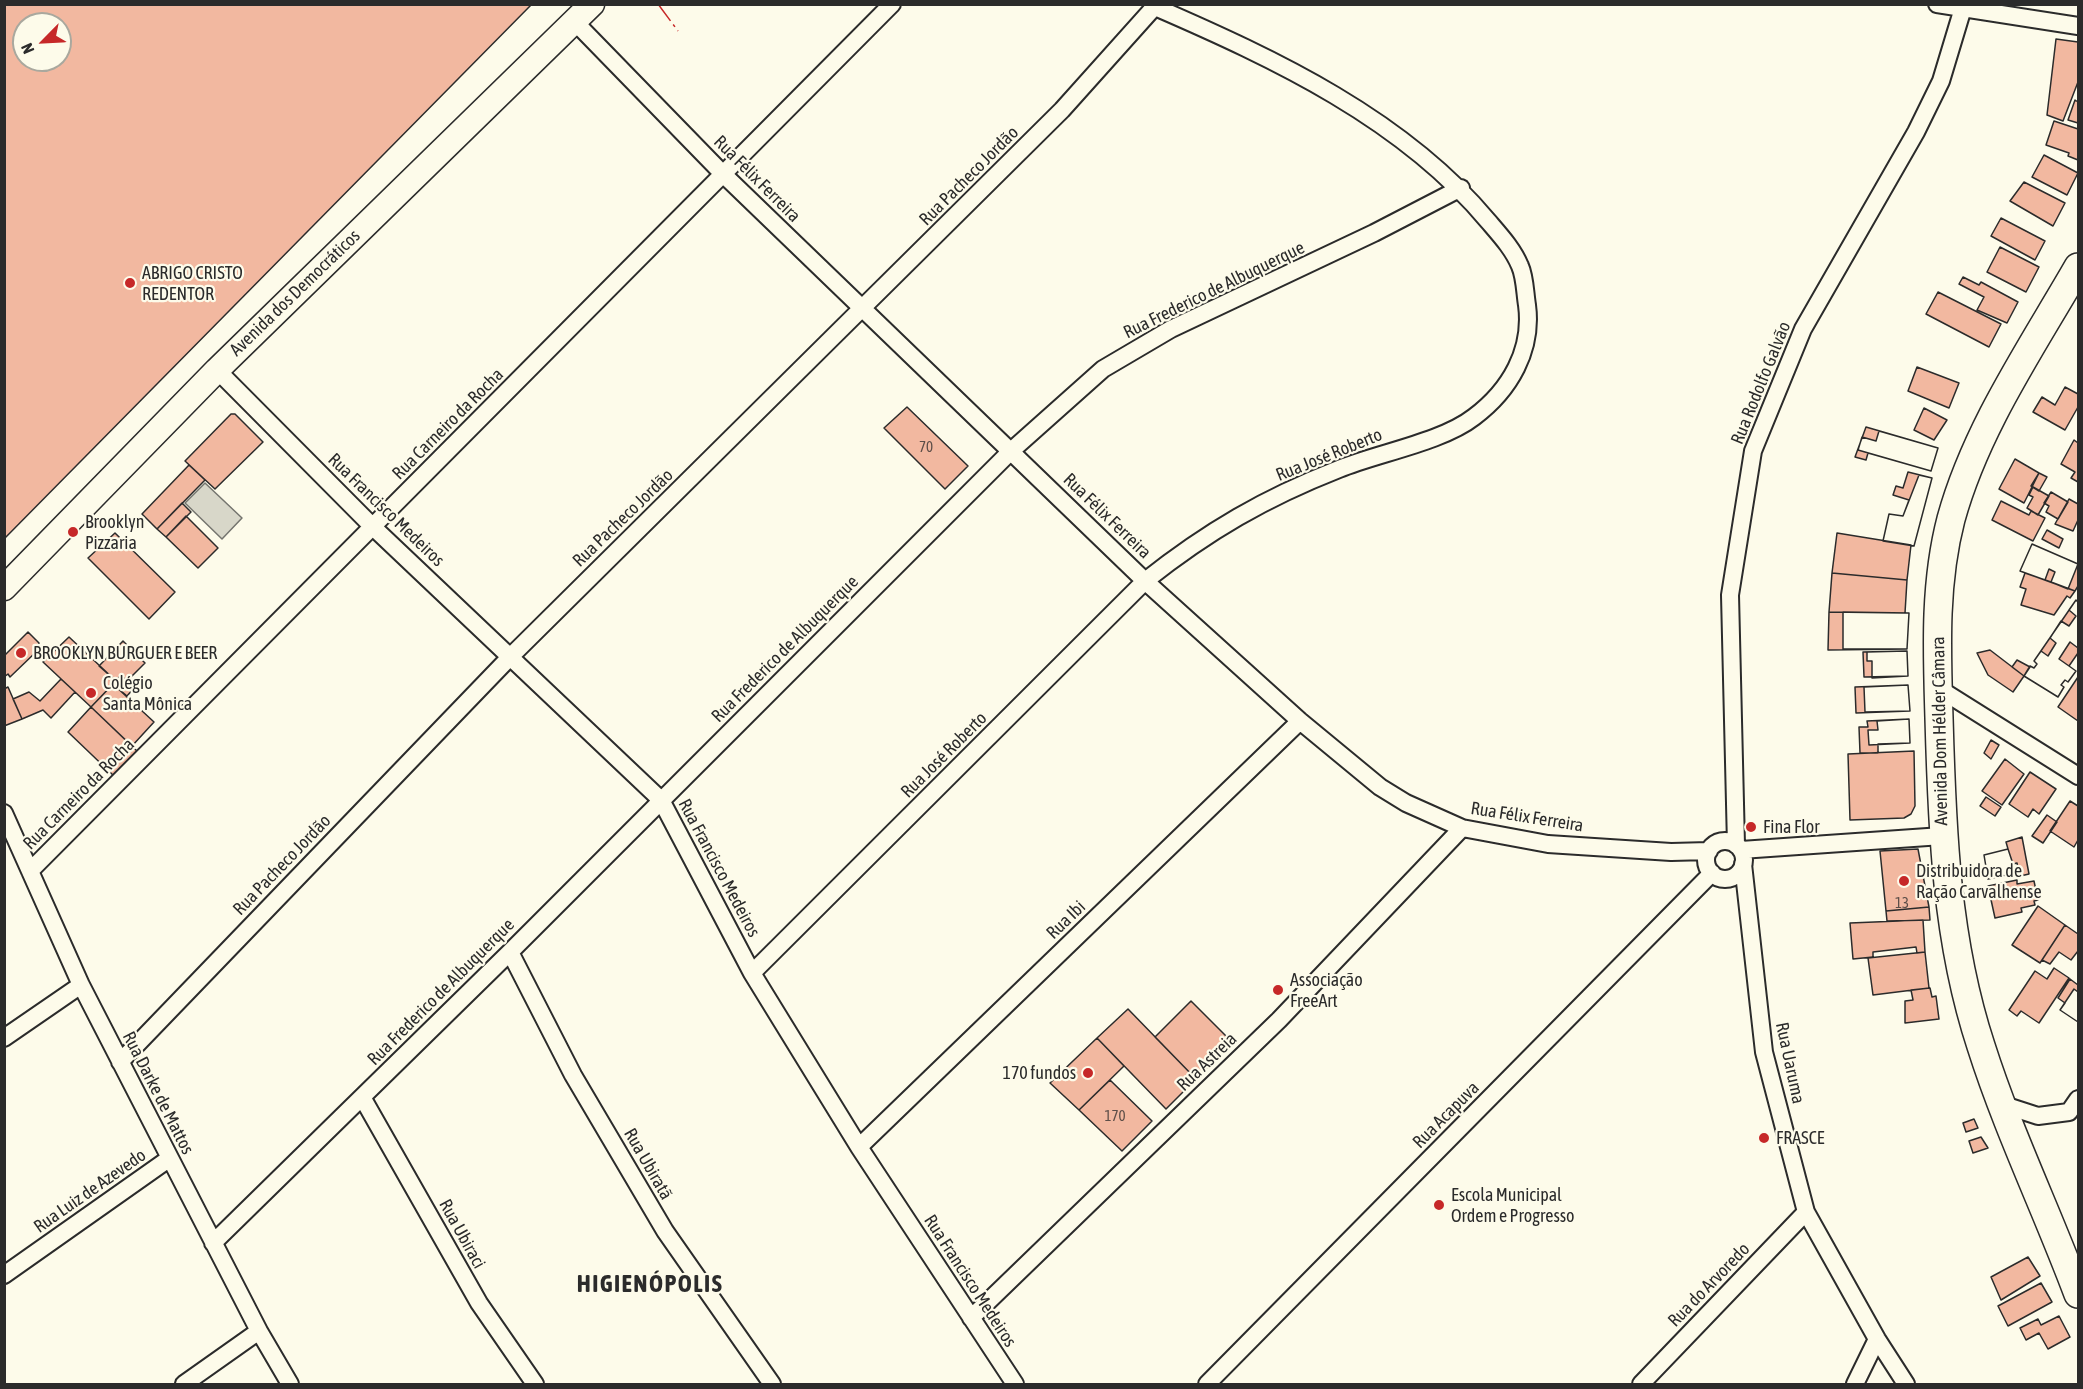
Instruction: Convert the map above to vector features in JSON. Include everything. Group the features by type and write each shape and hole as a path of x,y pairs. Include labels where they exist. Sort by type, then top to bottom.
{"main road":[{"name":"Avenida Dom Hélder Câmara","path":"2079,267 1980,441 1952,517 1942,562 1937,612 1942,836 1954,932 1980,1044 2001,1104 2047,1211 2079,1294"},
{"name":"Avenida Dom Hélder Câmara","path":"2047,1211 2079,1257"}],"street":[{"name":"Avenida dos Democráticos","path":"4,588 217,370 592,4"},
{"name":"Rua Carneiro da Rocha","path":"30,871 892,4"},
{"path":"1937,4 2079,26"},
{"name":"Rua José Roberto","path":"752,973 1145,581 1204,536 1251,508 1339,468 1429,439 1474,417 1509,381 1522,359 1528,340 1528,314 1522,268 1513,251 1461,188 1387,130 1309,80 1156,6"},
{"name":"Rua Pacheco Jordão","path":"120,1062 511,656 863,310 1062,110 1156,6"},
{"name":"Rua Rodolfo Galvão","path":"1740,853 1730,595 1753,451 1803,330 1916,132 1941,81 1964,8"},
{"name":"Rua Félix Ferreira","path":"575,22 723,174 1145,581 1300,721 1380,787 1406,803 1462,828 1548,844 1671,852 1709,851"},
{"name":"Rua Frederico de Albuquerque","path":"213,1243 510,952 1011,451 1103,369 1171,329 1374,233 1461,188"},
{"name":"Rua Francisco Medeiros","path":"217,370 373,527 661,800 752,973 859,1147 1015,1384"},
{"path":"1938,688 2079,776"},
{"name":"Rua Ibi","path":"859,1147 1300,721"},
{"name":"Rua Darke de Mattos","path":"4,813 81,985 213,1243 290,1384"},
{"name":"Rua Astreia","path":"971,1318 1278,1020 1462,828"},
{"path":"1740,853 1736,875 1729,878 1721,878 1712,873 1706,861 1709,851 1717,843 1724,841 1740,853 1942,836"},
{"name":"Rua Uaruma","path":"1740,853 1764,1052 1806,1212 1877,1339 1906,1384"},
{"name":"Rua Acapuva","path":"1207,1384 1712,873"},
{"name":"Rua Ubiratã","path":"510,952 573,1075 665,1232 772,1384"},
{"path":"4,1038 81,985"},
{"name":"Rua Ubiraci","path":"362,1097 479,1303 535,1384"},
{"path":"2001,1104 2038,1116 2075,1109"},
{"path":"2017,1144 2038,1116"},
{"name":"Rua Luiz de Azevedo","path":"4,1275 170,1158"},
{"name":"Rua do Arvoredo","path":"1641,1384 1806,1212"},
{"path":"184,1384 259,1330"},
{"path":"1855,1384 1877,1339"}],"shaded area":[{"path":"205,483 242,518 222,539 185,503"}],"building":[{"name":"ABRIGO CRISTO REDENTOR","path":"4,4 532,4 4,539"},
{"path":"2056,39 2078,42 2078,82 2063,121 2047,115"},
{"path":"2075,100 2078,102 2078,123 2068,120"},
{"path":"2054,121 2078,129 2078,160 2068,156 2069,153 2046,145"},
{"path":"2044,155 2078,173 2067,195 2032,177"},
{"path":"2024,182 2065,203 2053,226 2010,201"},
{"path":"2001,218 2045,241 2035,260 1991,236"},
{"path":"2000,247 2039,267 2026,292 1987,272"},
{"path":"1963,277 1979,285 1981,282 2018,302 2007,323 1977,310 1984,297 1959,284"},
{"path":"1938,292 2001,324 1989,347 1926,314"},
{"path":"1917,367 1959,383 1949,408 1908,391"},
{"path":"2065,387 2078,394 2078,407 2065,430 2033,412 2042,397 2055,405"},
{"path":"907,407 968,466 945,489 884,428"},
{"path":"1924,408 1947,420 1934,440 1914,430"},
{"path":"231,414 235,414 263,442 215,489 185,461"},
{"path":"1866,427 1938,448 1931,471 1868,453 1866,460 1855,457"},
{"path":"1879,431 1938,448 1931,471 1858,450 1862,437 1876,441"},
{"path":"2074,440 2078,443 2078,482 2071,478 2075,472 2061,464"},
{"path":"2015,459 2039,473 2024,503 1999,489"},
{"path":"189,465 205,480 157,529 142,514"},
{"path":"1908,472 1932,478 1914,546 1883,541 1889,514 1903,516 1909,500 1893,495 1896,486 1903,488"},
{"path":"2039,473 2047,477 2039,491 2031,486"},
{"path":"1919,475 1932,478 1914,546 1883,541 1889,514 1903,516"},
{"path":"2033,487 2049,496 2038,515 2027,508 2033,497 2029,495"},
{"path":"2051,492 2068,502 2058,519 2046,512 2049,506 2044,503"},
{"path":"2069,499 2078,504 2078,520 2073,531 2055,524"},
{"path":"2001,501 2029,515 2031,511 2045,518 2033,541 1992,520"},
{"path":"182,503 191,512 166,537 157,529"},
{"path":"186,516 218,548 198,568 166,537"},
{"path":"2047,530 2063,539 2059,548 2042,539"},
{"name":"Colégio Santa Mônica","path":"115,533 175,592 149,619 88,558"},
{"path":"1837,533 1911,545 1907,580 1832,573"},
{"path":"2032,544 2078,564 2068,589 2051,582 2055,572 2049,569 2045,580 2020,571"},
{"path":"2032,544 2078,564 2078,586 2075,591 2020,571"},
{"path":"1832,573 1907,580 1905,613 1829,612"},
{"path":"2025,573 2075,591 2070,598 2067,596 2054,615 2021,605 2026,589 2020,587"},
{"path":"2076,600 2078,602 2078,653 2069,666 2076,671 2068,682 2065,680 2061,685 2064,687 2058,697 2024,676 2030,666 2034,668 2037,664 2034,661 2041,651 2048,656 2056,643 2050,638 2061,621 2069,626 2076,616 2069,610"},
{"path":"2076,600 2078,602 2078,653 2069,666 2076,671 2068,682 2065,680 2061,685 2064,687 2058,697 2024,676 2030,666 2034,668 2037,664 2034,661"},
{"path":"1829,612 1909,613 1907,649 1828,650"},
{"path":"1843,612 1909,613 1907,649 1843,649"},
{"name":"BROOKLYN BURGUER E BEER","path":"28,632 39,643 37,651 10,677 8,674 4,677 4,656"},
{"path":"69,637 116,681 91,707 43,662"},
{"path":"123,641 145,663 127,681 121,675 116,681 99,666"},
{"path":"2070,642 2078,648 2078,653 2069,666 2059,659"},
{"path":"1990,650 2024,676 2013,692 1988,675 1977,653"},
{"path":"1907,651 1908,676 1872,678 1872,661 1867,661 1867,652"},
{"path":"1907,651 1908,676 1864,677 1863,652"},
{"path":"2017,660 2030,667 2024,676 2012,667"},
{"path":"121,675 134,688 127,696 113,684"},
{"path":"2078,677 2078,721 2058,707"},
{"path":"61,679 75,692 51,718 43,710 22,719 13,699 29,692 40,701"},
{"path":"113,684 154,722 132,746 91,707"},
{"path":"1908,685 1910,711 1856,713 1855,687"},
{"path":"1908,685 1910,711 1865,712 1864,687"},
{"path":"8,687 22,719 4,726 4,689"},
{"path":"91,707 138,752 115,777 68,732"},
{"path":"1909,719 1910,743 1869,745 1868,730 1878,730 1877,721"},
{"path":"1909,719 1910,743 1878,744 1878,753 1860,753 1859,727 1868,727 1867,721"},
{"path":"1991,740 1999,745 1991,759 1984,753"},
{"path":"1914,751 1915,806 1911,814 1904,818 1850,820 1848,754"},
{"path":"2005,759 2024,774 2002,805 1982,791"},
{"path":"2030,772 2056,789 2039,814 2033,809 2028,817 2009,804"},
{"path":"1986,797 2001,807 1995,816 1980,806"},
{"path":"2070,801 2078,806 2078,840 2074,847 2050,831"},
{"path":"2047,815 2057,822 2043,843 2032,836"},
{"path":"2022,837 2029,874 2016,877 2015,873 1988,879 1984,855 2008,849 2006,842"},
{"name":"Distribuidora de Ração Carvalhense","path":"1918,849 1929,907 1886,911 1880,851"},
{"path":"2008,849 2013,864 2017,863 2019,872 1988,879 1984,855"},
{"path":"2017,880 2017,884 2034,881 2038,900 2034,901 2035,905 2021,908 2022,912 1995,918 1988,886"},
{"path":"2038,906 2065,925 2040,963 2012,945"},
{"path":"1929,907 1930,920 1887,921 1886,911"},
{"path":"1923,920 1925,952 1917,953 1916,947 1873,952 1873,957 1853,959 1850,923"},
{"path":"2065,925 2078,934 2078,951 2071,960 2059,952 2050,964 2042,960"},
{"path":"1925,952 1929,988 1873,995 1868,958"},
{"path":"2054,968 2069,978 2039,1023 2021,1011 2017,1016 2009,1010 2035,971 2047,979"},
{"path":"2070,979 2078,985 2078,1022 2060,1010 2065,1003 2058,998"},
{"path":"1930,988 1932,997 1936,996 1939,1019 1905,1023 1905,1001 1913,1000 1911,990"},
{"path":"2074,989 2078,992 2078,1022 2060,1010"},
{"path":"1191,1001 1232,1042 1196,1079 1155,1037"},
{"path":"1128,1009 1196,1079 1166,1109 1097,1038"},
{"name":"170 fundos","path":"1097,1038 1124,1066 1079,1110 1050,1083"},
{"path":"1110,1080 1152,1121 1122,1151 1079,1110"},
{"path":"1974,1119 1978,1128 1966,1132 1963,1123"},
{"path":"1981,1137 1988,1148 1973,1153 1969,1141"},
{"path":"2028,1257 2040,1276 2001,1300 1991,1277"},
{"path":"2041,1283 2052,1302 2008,1326 1998,1306"},
{"path":"2059,1316 2070,1337 2048,1349 2039,1333 2026,1340 2020,1328 2038,1319 2041,1325"}],"power":[{"path":"658,4 678,31"}],"place":[{"name":"ABRIGO CRISTO REDENTOR","path":"130,283"},
{"name":"Brooklyn Pizzaria","path":"73,532"},
{"name":"BROOKLYN BURGUER E BEER","path":"21,653"},
{"name":"Colégio Santa Mônica","path":"91,693"},
{"name":"Fina Flor","path":"1751,827"},
{"name":"Distribuidora de Ração Carvalhense","path":"1904,881"},
{"name":"Associação FreeArt","path":"1278,990"},
{"name":"170 fundos","path":"1088,1073"},
{"name":"FRASCE","path":"1764,1138"},
{"name":"Escola Municipal Ordem e Progresso","path":"1439,1205"}],"district":[{"name":"HIGIENÓPOLIS","path":"650,1284"}]}
